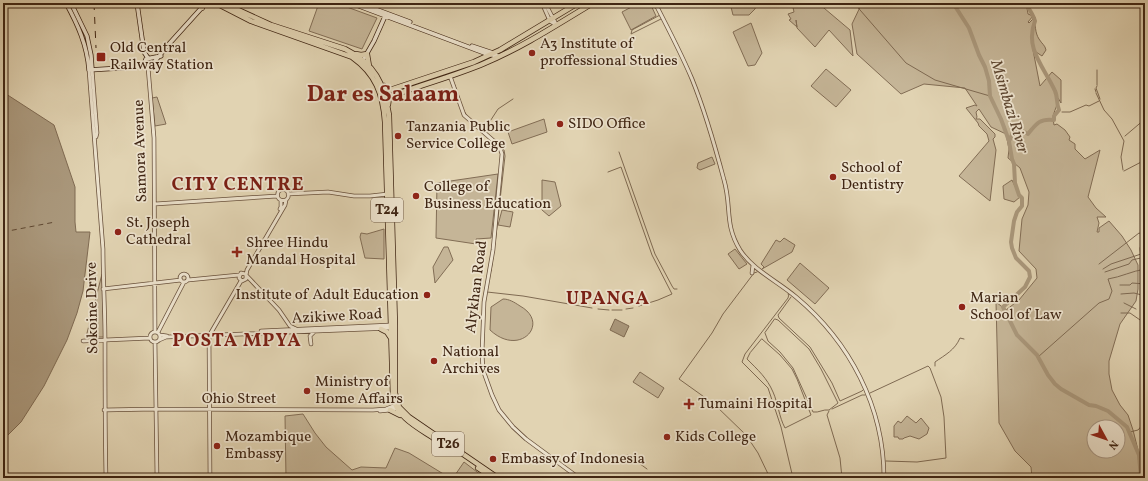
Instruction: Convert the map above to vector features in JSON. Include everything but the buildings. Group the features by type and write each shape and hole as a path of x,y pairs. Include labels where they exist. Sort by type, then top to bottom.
{"highway":[{"name":"T24","path":"216,3 251,21 345,54 369,66 381,83 388,107 389,193"},
{"name":"T24","path":"224,3 264,22 323,41 354,53 372,77 380,94 383,103 385,122 389,193 395,393 397,406"},
{"path":"381,83 385,88 390,90 466,65 491,54 578,3"},
{"path":"388,107 389,98 486,62 556,25 593,3"},
{"path":"483,52 483,58"},
{"path":"354,53 361,55 368,54 369,66"},
{"name":"T24","path":"393,327 391,338 391,384 393,399 397,406"},
{"path":"381,328 387,332 391,338"},
{"path":"393,399 389,409 405,418"},
{"name":"T26","path":"397,406 405,418 492,478"},
{"name":"T26","path":"397,406 413,420 498,478"}],"main road":[{"path":"66,3 83,38 91,70"},
{"path":"71,3 87,36 91,55 91,70"},
{"path":"137,3 144,52 148,67 161,56 169,44 205,4"},
{"path":"351,3 491,54"},
{"path":"359,3 386,15 483,52 498,56"},
{"path":"362,62 368,54 386,15"},
{"path":"91,70 137,67 146,60 161,56"},
{"path":"146,60 153,63"}],"street":[{"path":"544,3 551,19 550,21 556,25"},
{"path":"655,3 684,62 699,99 726,188 728,217 733,235 742,252 753,265 792,294 814,313 826,325 846,352 867,390 877,420 884,460 884,478"},
{"name":"Samora Avenue","path":"148,67 154,138 155,282 158,333"},
{"name":"Sokoine Drive","path":"91,70 97,133 96,139 102,231 105,340 104,410 106,478"},
{"name":"Alykhan Road","path":"450,76 464,115 496,143 502,154 493,250 484,302 482,353 485,377 499,410 513,427 526,439 579,478"},
{"path":"278,196 279,192 282,190 286,191 288,194 328,192 362,196 389,193"},
{"path":"245,276 247,270 285,205 288,194"},
{"path":"155,204 278,196"},
{"path":"210,478 209,335 245,276 282,207 281,200 278,196"},
{"path":"281,200 286,200"},
{"path":"752,273 753,265"},
{"path":"155,342 159,340 158,333 183,281 181,276 185,274 188,276 188,280"},
{"path":"239,275 241,281"},
{"path":"103,289 155,282 183,281 239,275 245,276 279,310 290,326 298,331"},
{"path":"287,330 290,326"},
{"name":"Azikiwe Road","path":"159,340 166,338 287,330 315,331 393,327"},
{"name":"Azikiwe Road","path":"158,333 209,335 393,327"},
{"path":"311,344 310,336 315,331"},
{"path":"150,338 151,334 158,333"},
{"path":"83,340 150,338 155,342"},
{"path":"155,342 157,478"},
{"name":"Ohio Street","path":"104,410 374,410 389,409 397,406"}],"shaded area":[{"path":"319,3 336,3 377,18 362,49 309,31"},
{"path":"639,3 650,3 656,16 631,30 622,12"},
{"path":"730,3 757,3 755,9 749,15 733,15"},
{"path":"792,3 818,3 850,30 853,56 829,30 815,47 789,20 791,19 788,14 794,12"},
{"path":"862,3 1034,3 1033,7 1027,8 1028,14 1033,16 1028,22 1029,23 1035,17 1037,34 1046,50 1042,56 1033,50 1040,86 1052,72 1061,80 1061,103 1058,98 1053,116 1054,125 1057,124 1065,130 1070,137 1069,140 1075,144 1075,149 1085,159 1100,150 1088,197 1096,208 1106,217 1097,217 1099,223 1097,232 1099,232 1099,228 1109,221 1122,236 1138,265 1138,289 1136,301 1120,324 1109,361 1109,374 1112,390 1120,405 1128,415 1145,478 1032,478 1031,467 1015,451 999,423 996,302 1006,310 1019,300 1037,278 1036,269 1019,251 1022,219 1028,205 1029,192 1020,168 1008,158 1009,149 1006,134 991,127 979,109 976,112 976,119 980,119 995,134 993,139 996,150 990,201 959,176 989,141 987,134 966,108 975,105 977,106 965,88 924,84 901,94 857,54 852,24"},
{"path":"751,23 762,53 755,65 748,66 733,32"},
{"path":"826,69 851,90 836,107 811,86"},
{"path":"3,92 54,125 75,187 76,232 90,232 83,291 67,340 44,386 21,422 3,440"},
{"path":"157,97 166,124 155,126 152,98"},
{"path":"544,119 547,132 512,144 508,132"},
{"path":"712,157 715,164 700,170 697,168 698,163"},
{"path":"498,174 491,238 476,239 476,244 436,238 437,183"},
{"path":"542,180 555,182 561,206 549,216 542,210"},
{"path":"1012,180 1020,197 1014,202 1004,199 1003,186"},
{"path":"502,210 513,212 510,227 498,225"},
{"path":"384,229 384,259 365,258 360,237 361,233 367,234"},
{"path":"784,238 795,245 792,252 762,269 764,267 761,264 776,240 780,242"},
{"path":"444,247 448,247 453,260 435,283 433,267"},
{"path":"735,249 747,264 739,269 728,254"},
{"path":"800,263 829,288 815,304 787,280"},
{"path":"102,274 104,337 86,337"},
{"path":"503,299 512,301 520,306 529,313 533,321 532,328 528,335 521,339 512,340 501,338 490,330 491,307"},
{"path":"615,319 629,326 624,337 610,330"},
{"path":"640,372 664,388 658,398 633,382"},
{"path":"303,414 326,447 352,470 361,467 386,468 395,448 409,453 450,478 286,478 285,416"},
{"path":"907,416 916,423 921,418 929,428 927,434 919,439 910,436 903,439 894,437 894,426 898,421 901,423"},
{"path":"464,462 481,475 477,478 453,478"}],"waterway":[{"path":"854,3 906,63 935,80 990,96"},
{"name":"Msimbazi River","path":"953,3 969,28 985,67 989,81 990,96 1009,141 1014,164 1015,183 1019,195 1022,198 1022,206 1017,212 1014,221 1011,242 1016,258 1029,271 1030,277 1025,287 1003,307 1017,335 1037,355 1048,375 1055,384 1089,405 1108,411 1127,427 1139,455 1141,478"},
{"path":"1009,141 1013,133 1022,131 1028,134 1039,122 1054,120 1054,116 1059,110 1055,91 1037,58 1034,49 1032,31 1035,21 1025,3"},
{"path":"660,15 632,30 631,34 661,19"},
{"path":"1097,70 1097,85"},
{"path":"454,83 457,91"},
{"path":"1097,86 1096,88 1100,99"},
{"path":"1096,93 1104,110 1112,119 1124,141 1121,157 1123,170"},
{"path":"485,129 498,109 513,99"},
{"path":"1062,112 1070,112 1099,101"},
{"path":"464,111 468,117"},
{"path":"1125,136 1145,119"},
{"path":"495,244 505,156 504,150 501,147"},
{"path":"619,152 655,254 672,286 674,289 677,289"},
{"path":"1124,171 1145,160"},
{"path":"608,172 621,167 652,255 672,294 639,306"},
{"path":"1099,264 1139,233 1145,235"},
{"path":"1103,269 1111,264 1141,254 1140,247 1145,241"},
{"path":"1141,248 1145,246"},
{"path":"491,271 493,257"},
{"path":"1105,272 1129,264 1132,260 1145,257"},
{"path":"1038,357 1099,303 1109,299 1112,291 1108,279 1145,269"},
{"path":"757,272 754,273 723,314 712,333 679,379 714,404 746,435 758,453 770,478"},
{"path":"1120,285 1130,285 1132,283 1145,284"},
{"path":"487,292 523,296 592,308"},
{"path":"1121,294 1134,293 1142,295 1145,300"},
{"path":"788,294 788,298 745,354 742,362 768,388 781,427 793,478"},
{"path":"791,297 778,315 779,318 810,347 832,383 840,401 863,390"},
{"path":"1124,303 1136,309"},
{"path":"626,309 633,308"},
{"path":"598,309 609,310"},
{"path":"612,310 622,310"},
{"path":"1121,313 1130,313 1143,322"},
{"path":"775,319 778,320 809,349 821,369 838,403 829,410 813,412 793,368 780,352 768,341 765,333 775,319"},
{"path":"935,366 935,362 953,349 960,338 964,339"},
{"path":"762,339 780,355 792,369 811,415 785,428 771,387 762,374 747,359 762,339"},
{"path":"870,393 928,366 941,397 944,417 946,458 917,462 886,461"},
{"path":"832,409 865,395"},
{"path":"829,411 827,415 840,458 842,478"},
{"path":"1130,432 1138,430 1145,422"},
{"path":"628,455 647,469"}],"ferry route":[{"path":"3,232 55,222"}],"railway":[{"path":"94,3 96,48"}],"place":[{"name":"A3 Institute of proffessional Studies","path":"532,53"},
{"name":"Old Central Railway Station","path":"101,57"},
{"name":"SIDO Office","path":"560,124"},
{"name":"Tanzania Public Service College","path":"398,136"},
{"name":"School of Dentistry","path":"833,177"},
{"name":"College of Business Education","path":"416,196"},
{"name":"St. Joseph Cathedral","path":"118,232"},
{"name":"Shree Hindu Mandal Hospital","path":"237,252"},
{"name":"Institute of Adult Education","path":"427,295"},
{"name":"Marian School of Law","path":"962,307"},
{"name":"National Archives","path":"434,361"},
{"name":"Ministry of Home Affairs","path":"307,391"},
{"name":"Tumaini Hospital","path":"689,404"},
{"name":"Kids College","path":"667,437"},
{"name":"Mozambique Embassy","path":"217,446"},
{"name":"Embassy of Indonesia","path":"493,459"}],"district":[{"name":"Dar es Salaam","path":"383,95"},
{"name":"CITY CENTRE","path":"238,185"},
{"name":"UPANGA","path":"608,299"},
{"name":"POSTA MPYA","path":"237,341"}]}
